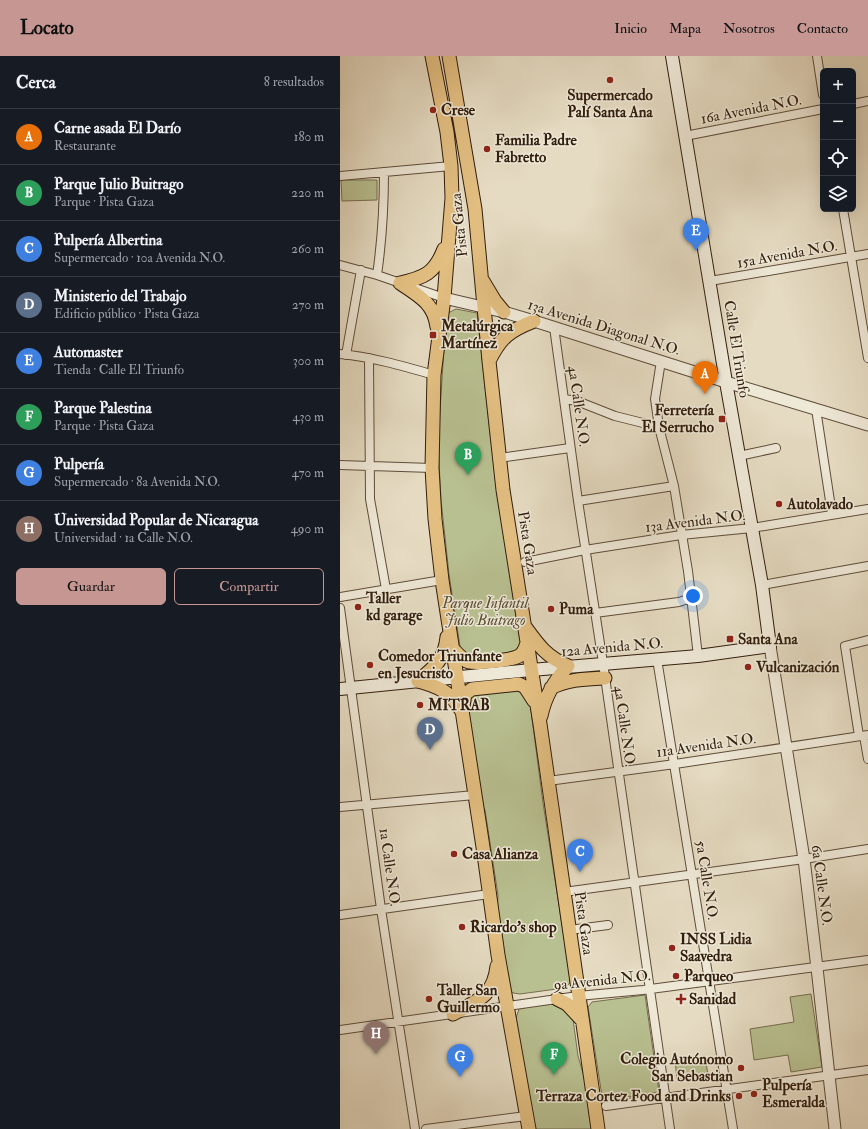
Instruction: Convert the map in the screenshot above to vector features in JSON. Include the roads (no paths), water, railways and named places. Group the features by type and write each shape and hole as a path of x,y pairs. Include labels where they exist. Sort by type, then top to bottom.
{"main road":[{"name":"Pista Gaza","path":"432,56 447,132 451,166 452,198 444,298 434,375 432,468 435,519 442,580 498,955 529,1129"},
{"name":"Pista Gaza","path":"449,56 475,209 499,458 540,724 598,1129"},
{"path":"454,80 458,56"},
{"name":"Calle El Triunfo","path":"672,56 726,382 762,585 770,646"},
{"path":"400,283 418,278 431,271 440,260 448,238"},
{"path":"481,276 491,295 504,312"},
{"path":"400,283 431,307 436,318 439,337"},
{"path":"489,361 495,348 504,337 520,326 534,321"},
{"path":"418,681 432,670 443,655 446,647 449,622"},
{"path":"524,626 548,655 568,666 558,676 551,688 543,706 540,724"},
{"path":"452,648 457,654 468,662 479,663 517,657 523,652 527,643"},
{"name":"12a Avenida N.O.","path":"346,689 568,666 698,656 770,646"},
{"path":"551,688 563,682 572,680 604,678"},
{"path":"418,681 437,686 445,691 463,714"},
{"path":"463,714 465,694 472,689 519,684 525,687 537,706"},
{"path":"453,1014 482,998 489,991 496,974 498,955"},
{"path":"557,999 568,1004 582,1020"}],"street":[{"path":"817,56 820,76"},
{"path":"856,103 868,101"},
{"name":"16a Avenida N.O.","path":"685,136 820,110"},
{"path":"340,176 451,166"},
{"path":"377,275 384,220 384,172"},
{"path":"844,212 868,358"},
{"name":"15a Avenida N.O.","path":"710,281 868,254"},
{"path":"340,265 377,275 444,298"},
{"path":"361,270 343,354 370,358 434,375"},
{"name":"13a Avenida Diagonal N.O.","path":"444,298 504,312 868,425"},
{"name":"4a Calle N.O.","path":"554,327 570,448 650,989 664,1098 670,1129"},
{"path":"370,358 370,499 386,589"},
{"path":"661,361 656,399 659,427 674,486 698,656"},
{"path":"564,399 577,401 615,416 659,427"},
{"path":"816,409 832,514"},
{"path":"499,458 570,448"},
{"path":"739,456 776,448"},
{"path":"340,465 432,468"},
{"path":"578,501 674,486"},
{"name":"13a Avenida N.O.","path":"525,562 585,550 681,535 752,528 868,509"},
{"path":"762,585 868,566"},
{"path":"340,597 442,580"},
{"path":"595,613 679,602 691,598"},
{"name":"1a Calle N.O.","path":"340,608 346,689 367,804 381,909 415,1129"},
{"path":"868,640 845,646 868,759"},
{"name":"6a Calle N.O.","path":"770,646 804,859 835,1129"},
{"name":"5a Calle N.O.","path":"657,659 733,1129"},
{"name":"11a Avenida N.O.","path":"548,780 675,764 863,736"},
{"path":"340,807 475,795"},
{"path":"564,892 868,849"},
{"path":"340,914 489,894"},
{"path":"569,930 608,925"},
{"name":"9a Avenida N.O.","path":"340,1030 578,996 650,989 817,968 868,960"},
{"path":"606,1106 726,1088 868,1070"},
{"path":"426,1129 526,1116"}],"place":[{"name":"Supermercado Palí Santa Ana","path":"610,80"},
{"name":"Crese","path":"433,110"},
{"name":"Familia Padre Fabretto","path":"487,149"},
{"name":"Automaster","path":"696,251"},
{"name":"Metalúrgica Martínez","path":"433,335"},
{"name":"Carne asada El Darío","path":"705,394"},
{"name":"Ferretería El Serrucho","path":"722,419"},
{"name":"Parque Julio Buitrago","path":"468,475"},
{"name":"Autolavado","path":"779,504"},
{"name":"Taller kd garage","path":"358,607"},
{"name":"Puma","path":"551,609"},
{"name":"Santa Ana","path":"730,639"},
{"name":"Comedor Triunfante en Jesucristo","path":"370,665"},
{"name":"Vulcanización","path":"748,667"},
{"name":"MITRAB","path":"420,705"},
{"name":"Ministerio del Trabajo","path":"430,750"},
{"name":"Casa Alianza","path":"454,854"},
{"name":"Pulpería Albertina","path":"580,872"},
{"name":"Ricardo's shop","path":"462,927"},
{"name":"INSS Lidia Saavedra","path":"672,948"},
{"name":"Parqueo","path":"676,976"},
{"name":"Taller San Guillermo","path":"429,999"},
{"name":"Sanidad","path":"681,999"},
{"name":"Universidad Popular de Nicaragua","path":"376,1054"},
{"name":"Colegio Autónomo San Sebastian","path":"741,1068"},
{"name":"Parque Palestina","path":"554,1075"},
{"name":"Pulpería","path":"460,1077"},
{"name":"Pulpería Esmeralda","path":"754,1094"},
{"name":"Terraza Cortez Food and Drinks","path":"739,1096"}],"park label":[{"name":"Parque Infantil Julio Buitrago","path":"485,612"}]}
